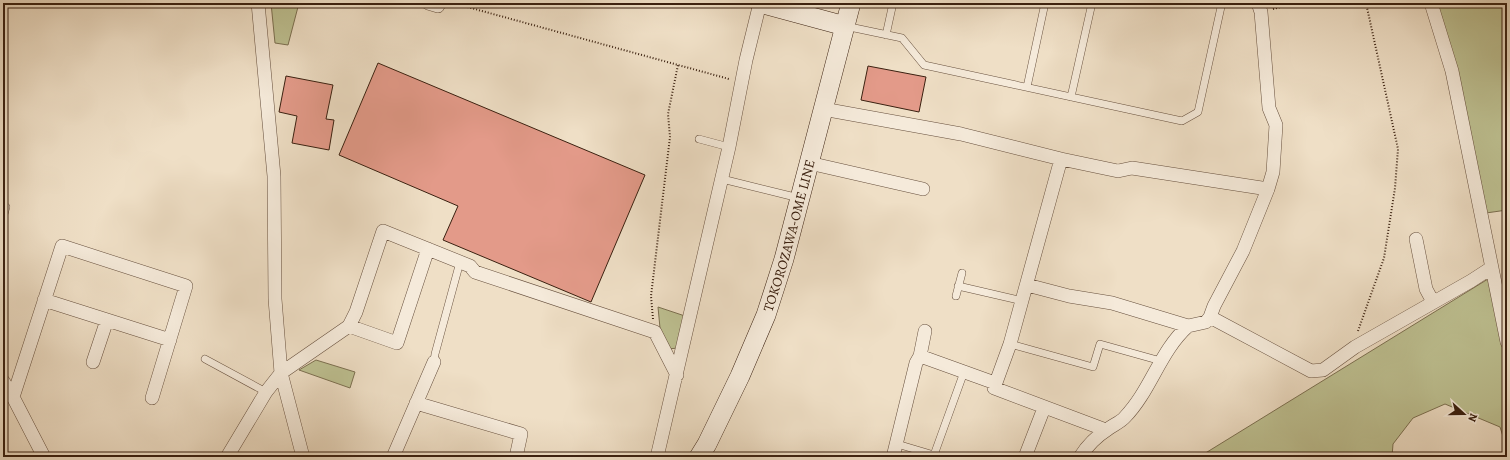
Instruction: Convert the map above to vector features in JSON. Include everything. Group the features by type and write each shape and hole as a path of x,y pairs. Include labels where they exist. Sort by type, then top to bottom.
{"main road":[{"path":"760,3 845,26"},
{"name":"TOKOROZAWA-OME LINE","path":"707,453 766,315 784,259 851,3"}],"street":[{"path":"258,3 274,176 274,299 280,373 303,457"},
{"path":"657,457 722,179 760,3"},
{"path":"1431,3 1452,71 1507,342"},
{"path":"1080,457 1086,447 1106,430 1125,417 1143,392 1161,361 1180,333 1188,326 1206,322 1210,317 1214,306 1243,251 1268,190 1273,172 1276,125 1269,108 1260,7"},
{"path":"823,109 961,134 1061,159 1118,171 1132,168 1268,190"},
{"path":"1061,159 1023,301 1010,344 994,388 1106,430"},
{"path":"809,163 923,189"},
{"path":"227,457 266,392 280,373 349,326 356,312 383,231 470,266 475,272 655,332 677,375"},
{"path":"1416,239 1426,289 1433,302"},
{"path":"13,397 62,246 186,286 152,398"},
{"path":"349,326 397,343 428,249"},
{"path":"1210,317 1312,371 1323,370 1355,347 1491,268"},
{"path":"1027,285 1069,296 1112,303 1188,326"},
{"path":"44,300 170,340"},
{"path":"93,362 107,320"},
{"path":"893,457 916,363 920,356 925,331"},
{"path":"920,356 995,383"},
{"path":"393,457 434,362"},
{"path":"3,381 13,397 44,457"},
{"path":"416,403 521,434 516,457"},
{"path":"1025,457 1044,408"}],"lane":[{"path":"886,35 893,3"},
{"path":"1027,87 1045,3"},
{"path":"1071,97 1092,3"},
{"path":"845,26 902,38 924,65 1182,121 1198,112 1221,7 1218,3"},
{"path":"699,140 729,146"},
{"path":"722,179 801,198"},
{"path":"3,218 6,207"},
{"path":"434,362 460,262"},
{"path":"956,296 962,273"},
{"path":"958,286 1023,301"},
{"path":"1010,344 1093,367 1100,344 1161,361"},
{"path":"205,359 266,392"},
{"path":"897,444 934,455 964,372"}],"path":[{"path":"453,3 742,82"},
{"path":"1260,7 1295,3"},
{"path":"1355,347 1354,342 1384,258 1395,188 1398,149 1366,3"},
{"path":"655,332 651,296 670,137 668,114 678,65"}],"green space":[{"path":"271,3 299,3 288,45 275,43"},
{"path":"1437,3 1507,3 1507,210 1486,213"},
{"path":"1488,279 1507,368 1507,449 1500,427 1445,404 1413,418 1393,444 1392,457 1199,457"},
{"path":"658,307 685,316 678,348 668,349 660,328"},
{"path":"316,360 355,372 350,388 299,370"}],"building":[{"path":"378,63 645,175 591,302 443,240 458,206 339,155"},
{"path":"868,66 926,77 919,112 861,100"},
{"path":"286,76 333,85 326,119 334,120 329,150 292,143 297,116 279,112"}]}
